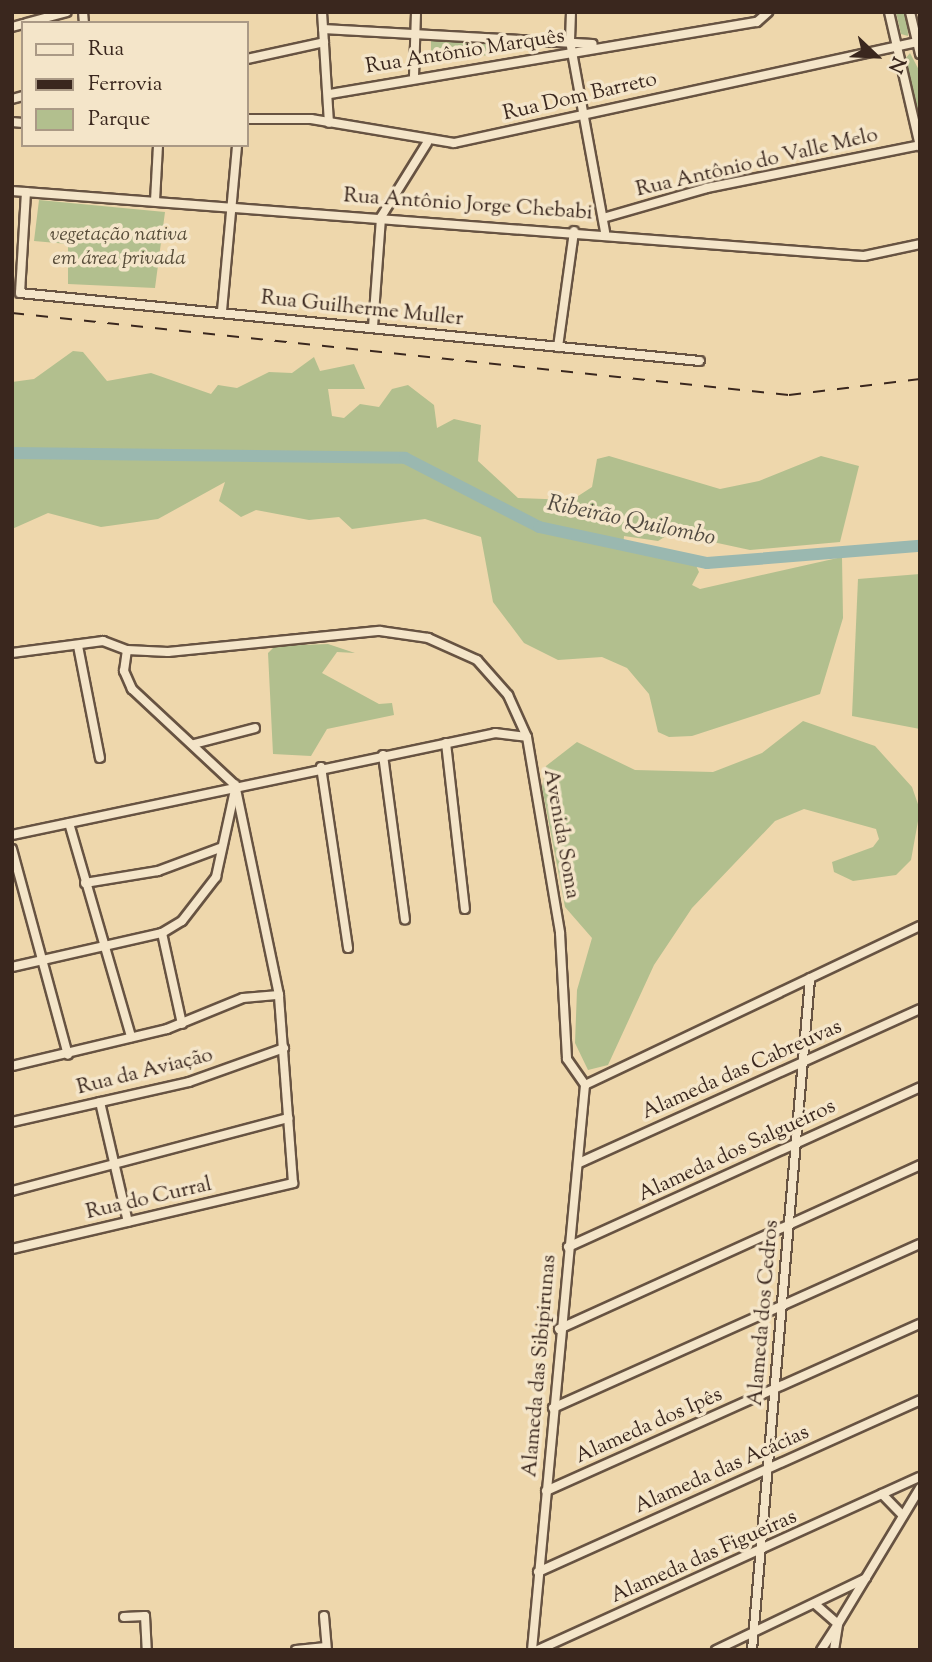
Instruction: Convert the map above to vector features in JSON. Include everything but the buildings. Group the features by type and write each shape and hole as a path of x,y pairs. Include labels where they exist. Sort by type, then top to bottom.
{"street":[{"path":"32,21 67,12"},
{"path":"322,12 330,123"},
{"path":"414,76 416,12"},
{"path":"571,12 570,41 605,232"},
{"name":"Rua Antônio Marquês","path":"330,94 414,76 573,54 596,44 757,22 768,12"},
{"path":"889,12 920,145"},
{"path":"910,12 920,54"},
{"path":"323,29 596,44"},
{"name":"Rua Dom Barreto","path":"248,119 330,123 427,143 454,143 918,41"},
{"path":"248,59 324,42"},
{"path":"373,327 382,217 427,143"},
{"name":"Rua Antônio do Valle Melo","path":"603,218 707,188 920,145"},
{"path":"155,201 158,147"},
{"path":"222,311 237,147"},
{"name":"Rua Antônio Jorge Chebabi","path":"12,191 605,232 864,256 920,244"},
{"name":"Rua Guilherme Muller","path":"26,192 20,293 222,311 700,361"},
{"path":"558,347 574,231"},
{"name":"Avenida Soma","path":"12,653 103,641 127,650 380,631 428,638 487,668 519,711 527,737 560,933 567,1059 585,1085"},
{"path":"78,646 100,758"},
{"path":"12,1191 289,1118 279,995 235,788 194,744 129,684 127,650"},
{"path":"194,744 256,728"},
{"path":"12,835 321,767 495,733 527,737"},
{"path":"446,743 465,909"},
{"path":"383,755 405,920"},
{"path":"321,767 348,948"},
{"path":"12,967 162,933 201,902 216,877 220,848 235,788"},
{"path":"69,823 85,883 107,946 131,1037"},
{"path":"85,883 158,871 220,848"},
{"path":"12,849 68,1055"},
{"path":"585,1085 920,926"},
{"path":"162,933 182,1024"},
{"name":"Alameda dos Cedros","path":"752,1650 751,1634 776,1388 810,979"},
{"path":"12,1066 68,1055 182,1024 224,1004 279,995"},
{"name":"Alameda das Cabreuvas","path":"579,1163 920,1009"},
{"name":"Rua da Aviação","path":"12,1122 189,1082 284,1048"},
{"name":"Alameda das Sibipirunas","path":"533,1650 559,1329 579,1163 585,1085"},
{"name":"Alameda dos Salgueiros","path":"568,1247 920,1087"},
{"path":"100,1102 118,1163 128,1222"},
{"name":"Rua do Curral","path":"12,1249 293,1184 289,1118"},
{"path":"559,1329 789,1227 920,1165"},
{"path":"553,1408 781,1309 920,1244"},
{"name":"Alameda dos Ipês","path":"546,1491 920,1324"},
{"name":"Alameda das Acácias","path":"538,1572 920,1400"},
{"name":"Alameda das Figueiras","path":"538,1650 760,1552 920,1477"},
{"path":"821,1650 920,1488"},
{"path":"882,1494 903,1516"},
{"path":"716,1650 866,1578"},
{"path":"815,1604 838,1624"},
{"path":"124,1617 145,1616 147,1650"},
{"path":"296,1650 326,1648 324,1616"},
{"path":"834,1650 838,1624"}],"green space":[{"path":"896,12 907,12 908,36 901,34"},
{"path":"431,36 554,46 431,63"},
{"path":"910,53 920,72 920,119 905,59"},
{"name":"vegetação nativa em área privada","path":"39,200 165,212 155,288 68,284 68,244 34,241"},
{"path":"73,351 83,352 107,381 151,373 211,394 218,385 237,388 269,372 292,373 314,357 320,371 354,364 365,389 328,389 332,416 344,418 360,404 379,407 392,389 408,385 434,405 437,428 454,419 481,425 478,461 518,498 572,500 592,487 597,459 609,456 720,489 759,481 821,456 859,466 840,542 750,550 671,533 658,541 624,536 623,548 634,553 693,559 699,572 692,585 700,589 842,557 843,618 820,694 692,736 669,737 658,732 649,694 627,668 602,657 558,660 524,643 493,602 481,537 425,519 352,529 339,517 309,520 256,510 241,517 219,501 225,482 158,519 101,527 48,513 12,529 12,382 34,379"},
{"path":"920,574 920,729 852,716 858,579"},
{"path":"328,644 355,653 337,652 322,673 379,704 392,703 394,715 327,729 311,756 273,754 268,653 275,646"},
{"path":"803,721 875,746 912,787 920,810 911,860 896,875 853,881 834,872 832,862 873,847 879,839 876,829 804,809 775,821 692,908 654,965 608,1065 588,1070 575,1043 577,990 592,938 565,907 542,787 546,766 577,742 635,770 713,772 762,753"}],"waterway":[{"name":"Ribeirão Quilombo","path":"12,453 405,458 539,527 707,563 920,546"}],"railway":[{"path":"12,313 789,395 920,379"}]}
